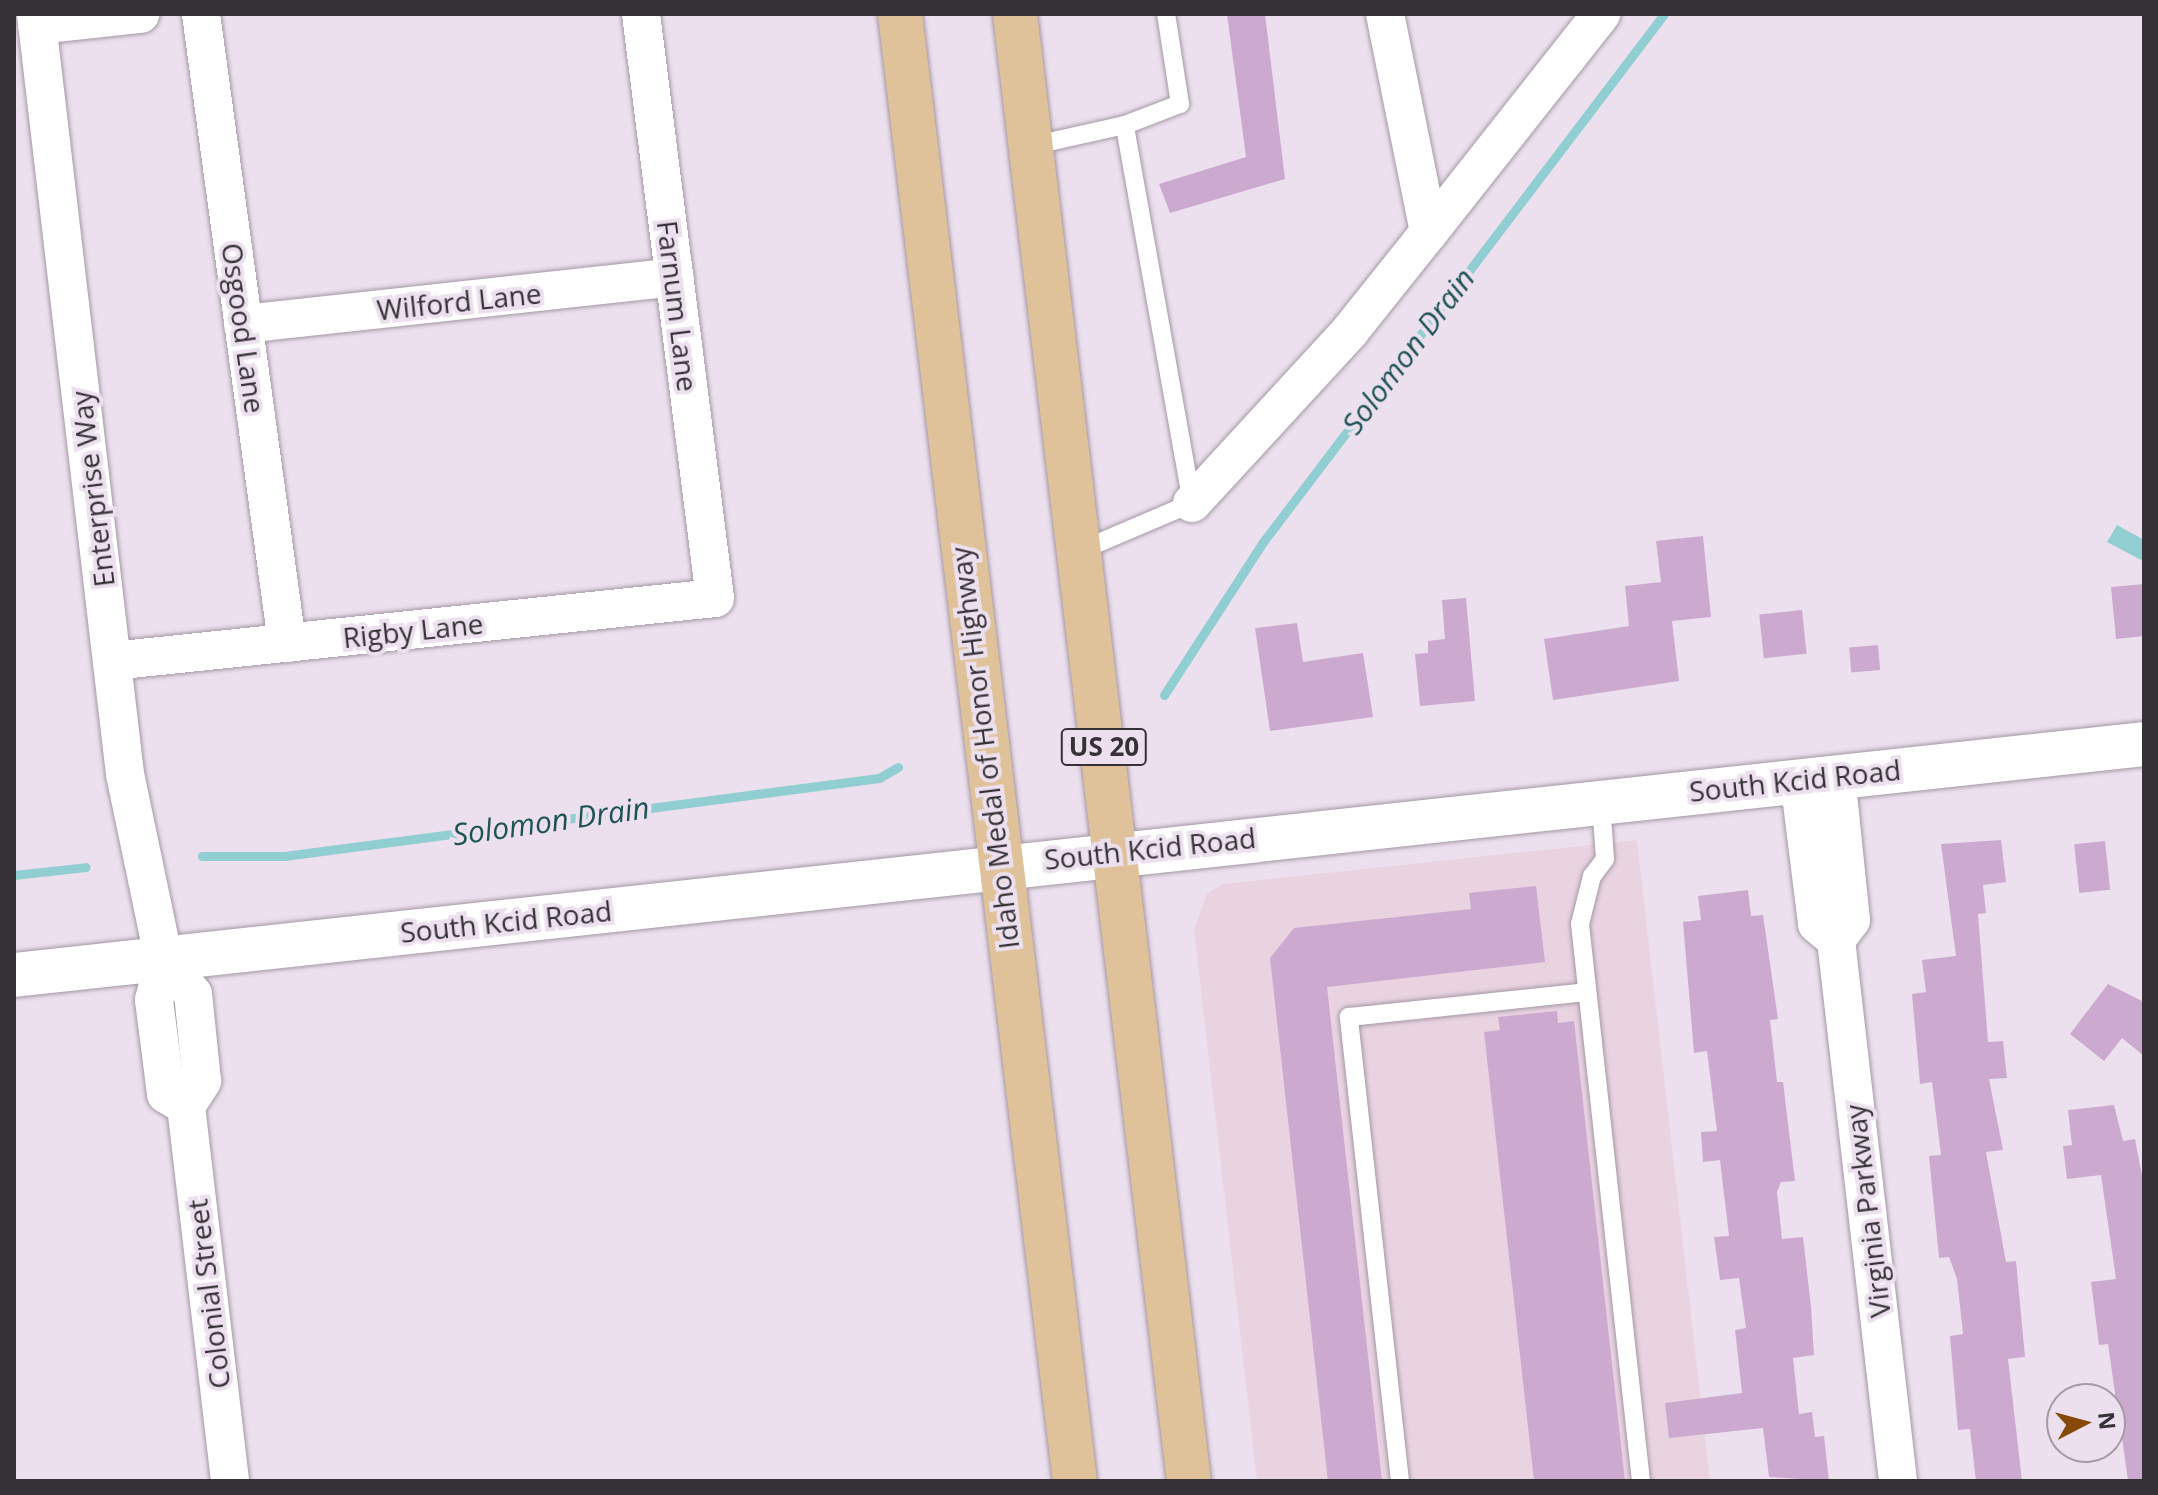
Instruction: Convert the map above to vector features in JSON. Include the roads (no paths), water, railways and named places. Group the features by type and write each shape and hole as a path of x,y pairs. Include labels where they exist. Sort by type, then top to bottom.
{"main road":[{"name":"Idaho Medal of Honor Highway","path":"900,14 996,866 1075,1481"},
{"name":"US 20","path":"1015,14 1082,550 1189,1481"}],"street":[{"path":"36,19 140,14"},
{"name":"Osgood Lane","path":"201,14 287,643"},
{"name":"Farnum Lane","path":"641,14 715,598"},
{"path":"1385,14 1429,232"},
{"path":"1192,503 1350,331 1601,14"},
{"name":"Enterprise Way","path":"36,19 125,774 164,960"},
{"name":"Wilford Lane","path":"243,324 674,277"},
{"name":"Rigby Lane","path":"112,661 715,598"},
{"name":"South Kcid Road","path":"14,975 1116,850 2144,744"},
{"name":"Virginia Parkway","path":"1818,777 1817,924 1836,940 1898,1481"},
{"name":"Colonial Street","path":"164,960 154,1000 166,1094 186,1106 230,1481"}],"lane":[{"path":"1031,146 1125,125 1180,104 1166,14"},
{"path":"1082,550 1192,503 1125,125"},
{"path":"1600,800 1605,859 1592,876 1580,924 1641,1481"},
{"path":"1400,1481 1349,1017 1587,992"}],"water":[{"path":"2117,525 2144,540 2143,561 2107,542"}],"waterway":[{"name":"Solomon Drain","path":"1164,695 1263,542 1664,14"},
{"name":"Solomon Drain","path":"202,856 284,856 879,778 898,767"},
{"name":"Solomon Drain","path":"14,875 86,867"}]}
